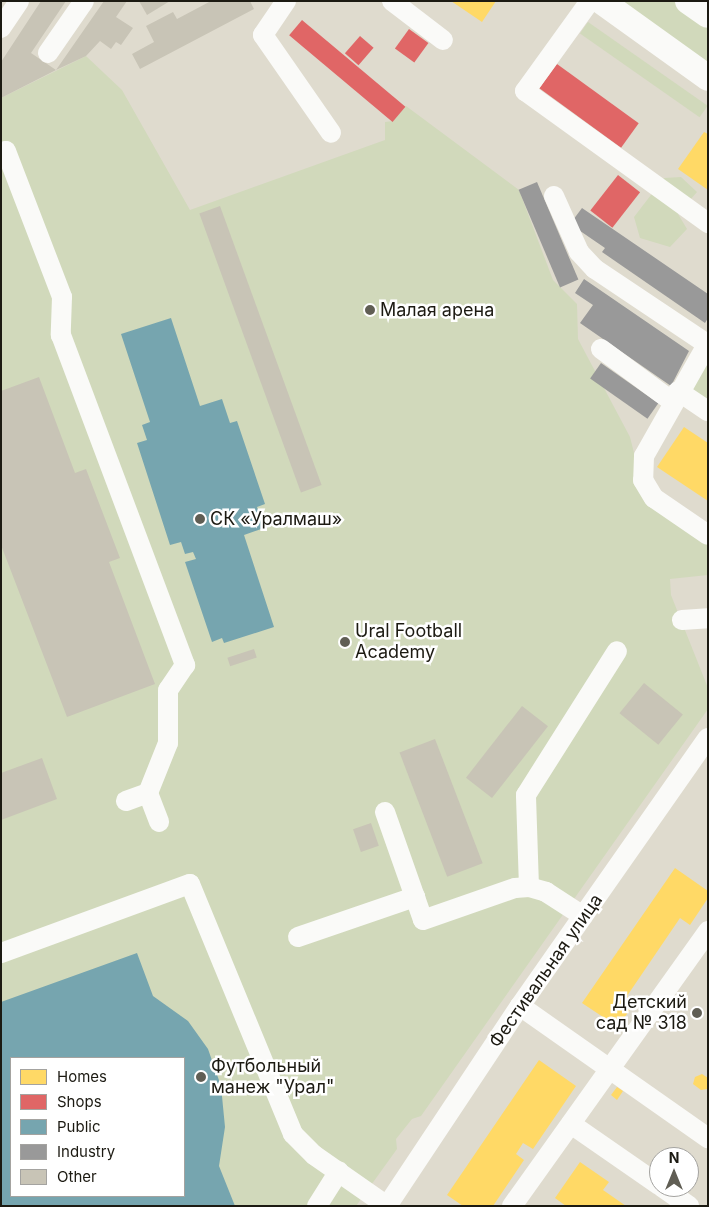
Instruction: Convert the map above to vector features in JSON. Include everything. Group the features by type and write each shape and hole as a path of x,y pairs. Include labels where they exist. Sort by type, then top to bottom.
{"main road":[{"path":"601,1 708,78"},
{"path":"688,1 708,15"}],"street":[{"path":"1,28 19,1"},
{"path":"48,53 84,1"},
{"path":"286,1 263,34 331,133"},
{"path":"392,1 443,40"},
{"path":"590,1 525,91 708,223"},
{"path":"1,153 6,151 62,297 61,335 184,665 168,690 168,743 148,793 159,822"},
{"path":"554,196 579,252 595,269 707,343 644,456 644,480 654,498 708,535"},
{"path":"601,350 676,396 708,411"},
{"path":"682,620 708,618"},
{"path":"529,887 526,795 617,651"},
{"name":"Фестивальная улица","path":"393,1204 520,1006 708,738"},
{"path":"126,801 148,793"},
{"path":"385,812 424,920 514,888 529,887 546,892 583,916"},
{"path":"1,954 190,884 293,1134 338,1172 393,1204"},
{"path":"298,937 415,897"},
{"path":"512,1206 708,931"},
{"path":"520,1006 611,1068 708,1138"},
{"path":"571,1124 649,1178"},
{"path":"317,1206 338,1172"},
{"path":"676,1197 689,1206"}],"green space":[{"path":"619,1 673,1 708,26 708,64"},
{"path":"588,22 708,106 700,117 580,33"},
{"name":"Ural Football Academy","path":"86,56 122,90 190,210 385,140 385,122 393,121 406,106 519,190 553,280 577,304 578,339 630,437 643,489 708,544 708,575 670,579 671,595 708,688 708,709 421,1116 412,1119 396,1139 397,1149 356,1206 1,1206 1,98"},
{"path":"681,177 697,192 678,214 687,229 670,247 640,238 634,217 664,178"},
{"path":"708,356 708,402 688,387"}],"building: Homes":[{"path":"451,1 496,1 482,22"},
{"path":"704,132 708,134 708,190 678,169"},
{"path":"684,427 708,443 708,501 657,467"},
{"path":"675,868 708,891 708,898 690,925 680,918 627,996 635,1002 618,1027 582,1003"},
{"path":"539,1060 576,1086 533,1149 523,1143 516,1154 524,1160 493,1206 463,1206 447,1195"},
{"path":"702,1074 708,1078 707,1089 701,1090 693,1084 695,1077"},
{"path":"617,1087 623,1091 617,1100 611,1095"},
{"path":"580,1162 609,1182 603,1190 626,1206 566,1206 555,1198"}],"building: Shops":[{"path":"302,20 405,107 393,122 289,35"},
{"path":"409,29 428,43 414,63 395,48"},
{"path":"360,36 374,48 358,65 345,53"},
{"path":"557,64 639,123 621,148 539,88"},
{"path":"618,175 640,192 612,228 590,210"}],"building: Public":[{"path":"171,318 200,406 222,399 230,423 237,421 265,504 257,507 264,528 244,535 274,627 224,643 222,638 212,642 185,562 196,559 193,552 185,554 181,542 170,545 137,443 147,440 142,425 150,422 121,334"},
{"name":"Футбольный манеж \"Урал\"","path":"137,953 153,996 188,1021 208,1049 221,1086 225,1127 219,1166 235,1206 1,1206 1,1002"}],"building: Industry":[{"path":"537,182 578,280 560,287 519,190"},
{"path":"582,208 708,294 708,318 705,323 602,252 605,248 570,224"},
{"path":"584,279 689,351 671,386 580,323 593,305 575,293"},
{"path":"601,363 658,403 647,419 590,379"}],"building: Other":[{"path":"41,1 66,1 31,53 56,70 1,98 1,62"},
{"path":"104,1 127,1 116,17 133,28 121,45 116,42 111,49 100,41 86,56 56,70"},
{"path":"139,1 170,1 147,15"},
{"path":"211,1 250,1 254,9 140,69 132,54 154,42 146,26 173,12 177,19"},
{"path":"220,206 322,485 301,493 199,214"},
{"path":"39,377 75,473 86,469 120,558 109,562 155,684 67,717 1,545 1,391"},
{"path":"254,649 257,658 230,666 227,658"},
{"path":"644,683 683,714 658,745 619,713"},
{"path":"522,706 548,726 492,798 466,778"},
{"path":"435,739 483,863 447,877 400,753"},
{"path":"42,758 57,799 1,820 1,773"},
{"path":"371,823 379,846 361,852 353,829"}],"place":[{"name":"Малая арена","path":"370,310"},
{"name":"СК «Уралмаш»","path":"200,519"},
{"name":"Ural Football Academy","path":"345,642"},
{"name":"Детский сад № 318","path":"697,1013"},
{"name":"Футбольный манеж \"Урал\"","path":"201,1077"}]}
